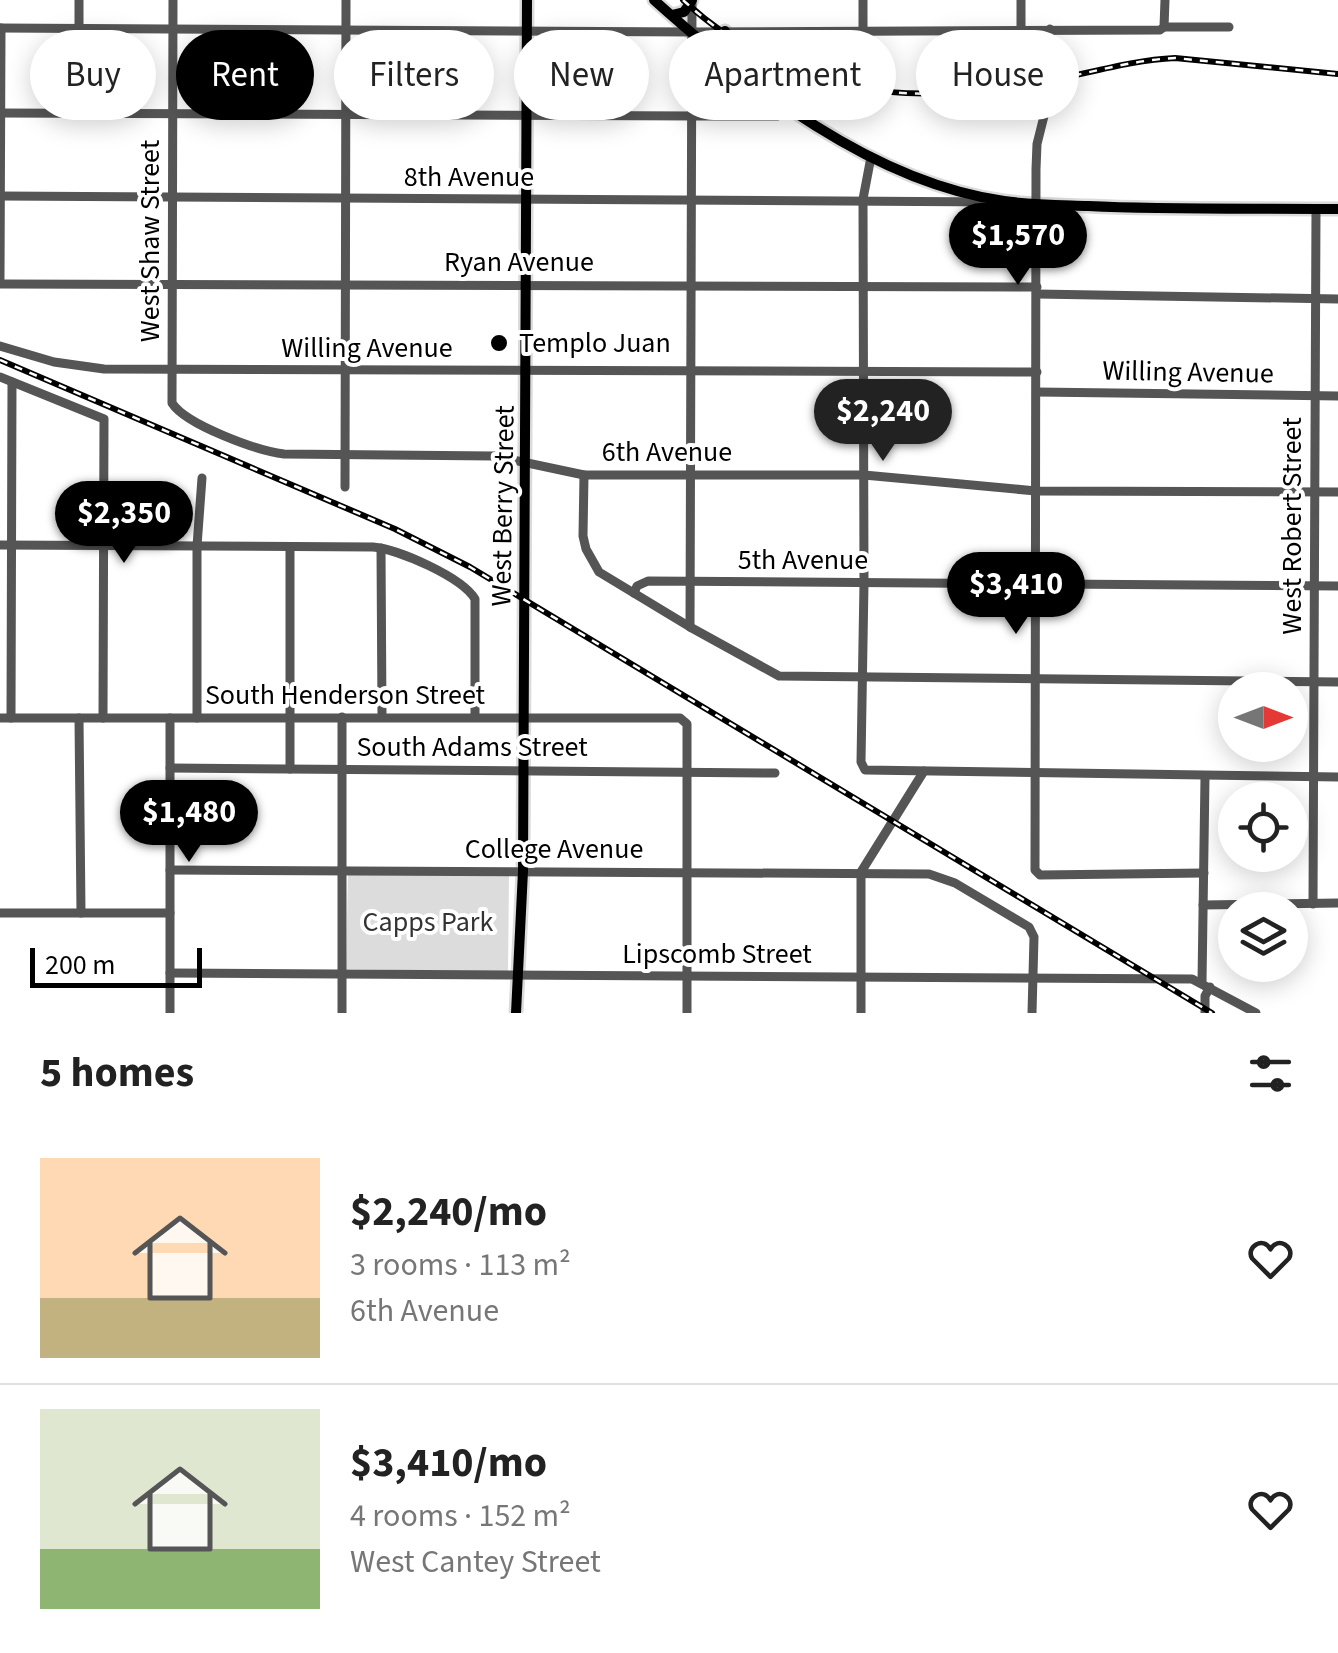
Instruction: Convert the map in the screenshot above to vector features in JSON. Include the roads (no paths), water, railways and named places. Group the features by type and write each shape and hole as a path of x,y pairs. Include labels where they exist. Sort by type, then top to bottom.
{"main road":[{"name":"West Berry Street","path":"527,0 527,30"},
{"path":"654,0 691,30"},
{"path":"672,15 684,12 692,0"},
{"name":"West Berry Street","path":"516,1013 524,769 527,120"},
{"path":"807,120 870,158 959,190 1003,201"},
{"name":"8th Avenue","path":"1003,201 1338,209"}],"street":[{"path":"79,0 79,28"},
{"name":"West Shaw Street","path":"174,0 172,403 185,416"},
{"path":"346,0 346,29"},
{"path":"692,0 693,30"},
{"path":"863,29 864,0"},
{"path":"1021,0 1021,29"},
{"path":"1162,28 1165,0"},
{"path":"794,30 1229,27"},
{"path":"0,282 0,28 527,30"},
{"path":"1050,29 1048,100 1037,144 1036,874 1204,873"},
{"path":"0,113 334,114"},
{"path":"345,486 346,120"},
{"path":"690,627 692,120"},
{"path":"870,158 863,199 864,583 860,762 864,770 1338,777"},
{"path":"937,202 959,190"},
{"name":"8th Avenue","path":"0,196 1003,201"},
{"name":"West Robert Street","path":"1313,904 1316,208"},
{"name":"Ryan Avenue","path":"0,282 863,286 1338,299"},
{"name":"Willing Avenue","path":"0,346 78,366 172,370 1037,372"},
{"path":"0,377 104,419 104,718"},
{"path":"6,718 12,382"},
{"name":"Willing Avenue","path":"1037,392 1338,396"},
{"name":"6th Avenue","path":"185,416 272,452 494,456 584,474 864,475 1036,491 1338,492"},
{"path":"584,474 581,522 586,549 599,572 779,676 1338,682"},
{"path":"197,718 197,546 202,478"},
{"path":"0,546 382,548 462,583 475,599 475,716"},
{"path":"290,547 290,769"},
{"path":"382,548 382,717"},
{"name":"5th Avenue","path":"634,593 637,586 648,582 1338,586"},
{"path":"342,717 342,1013"},
{"name":"South Henderson Street","path":"6,718 680,718 687,724 687,770"},
{"path":"80,718 81,913"},
{"path":"170,718 170,1013"},
{"name":"South Adams Street","path":"170,768 775,773"},
{"path":"686,1013 687,770"},
{"path":"861,1013 861,872 924,771"},
{"path":"1204,777 1205,1013"},
{"name":"College Avenue","path":"170,870 861,872 937,876 1029,928 1034,936 1033,977"},
{"path":"1203,904 1338,904"},
{"path":"0,913 170,913"},
{"name":"Lipscomb Street","path":"170,973 1192,979 1256,1013"},
{"path":"1032,1013 1033,977"}],"railway":[{"path":"683,0 724,33 766,58 809,76 899,93 997,89 1175,58 1338,74"},
{"path":"0,360 395,529 470,567 1212,1013"}],"place":[{"name":"Templo Juan","path":"499,343"}],"park label":[{"name":"Capps Park","path":"428,922"}]}
